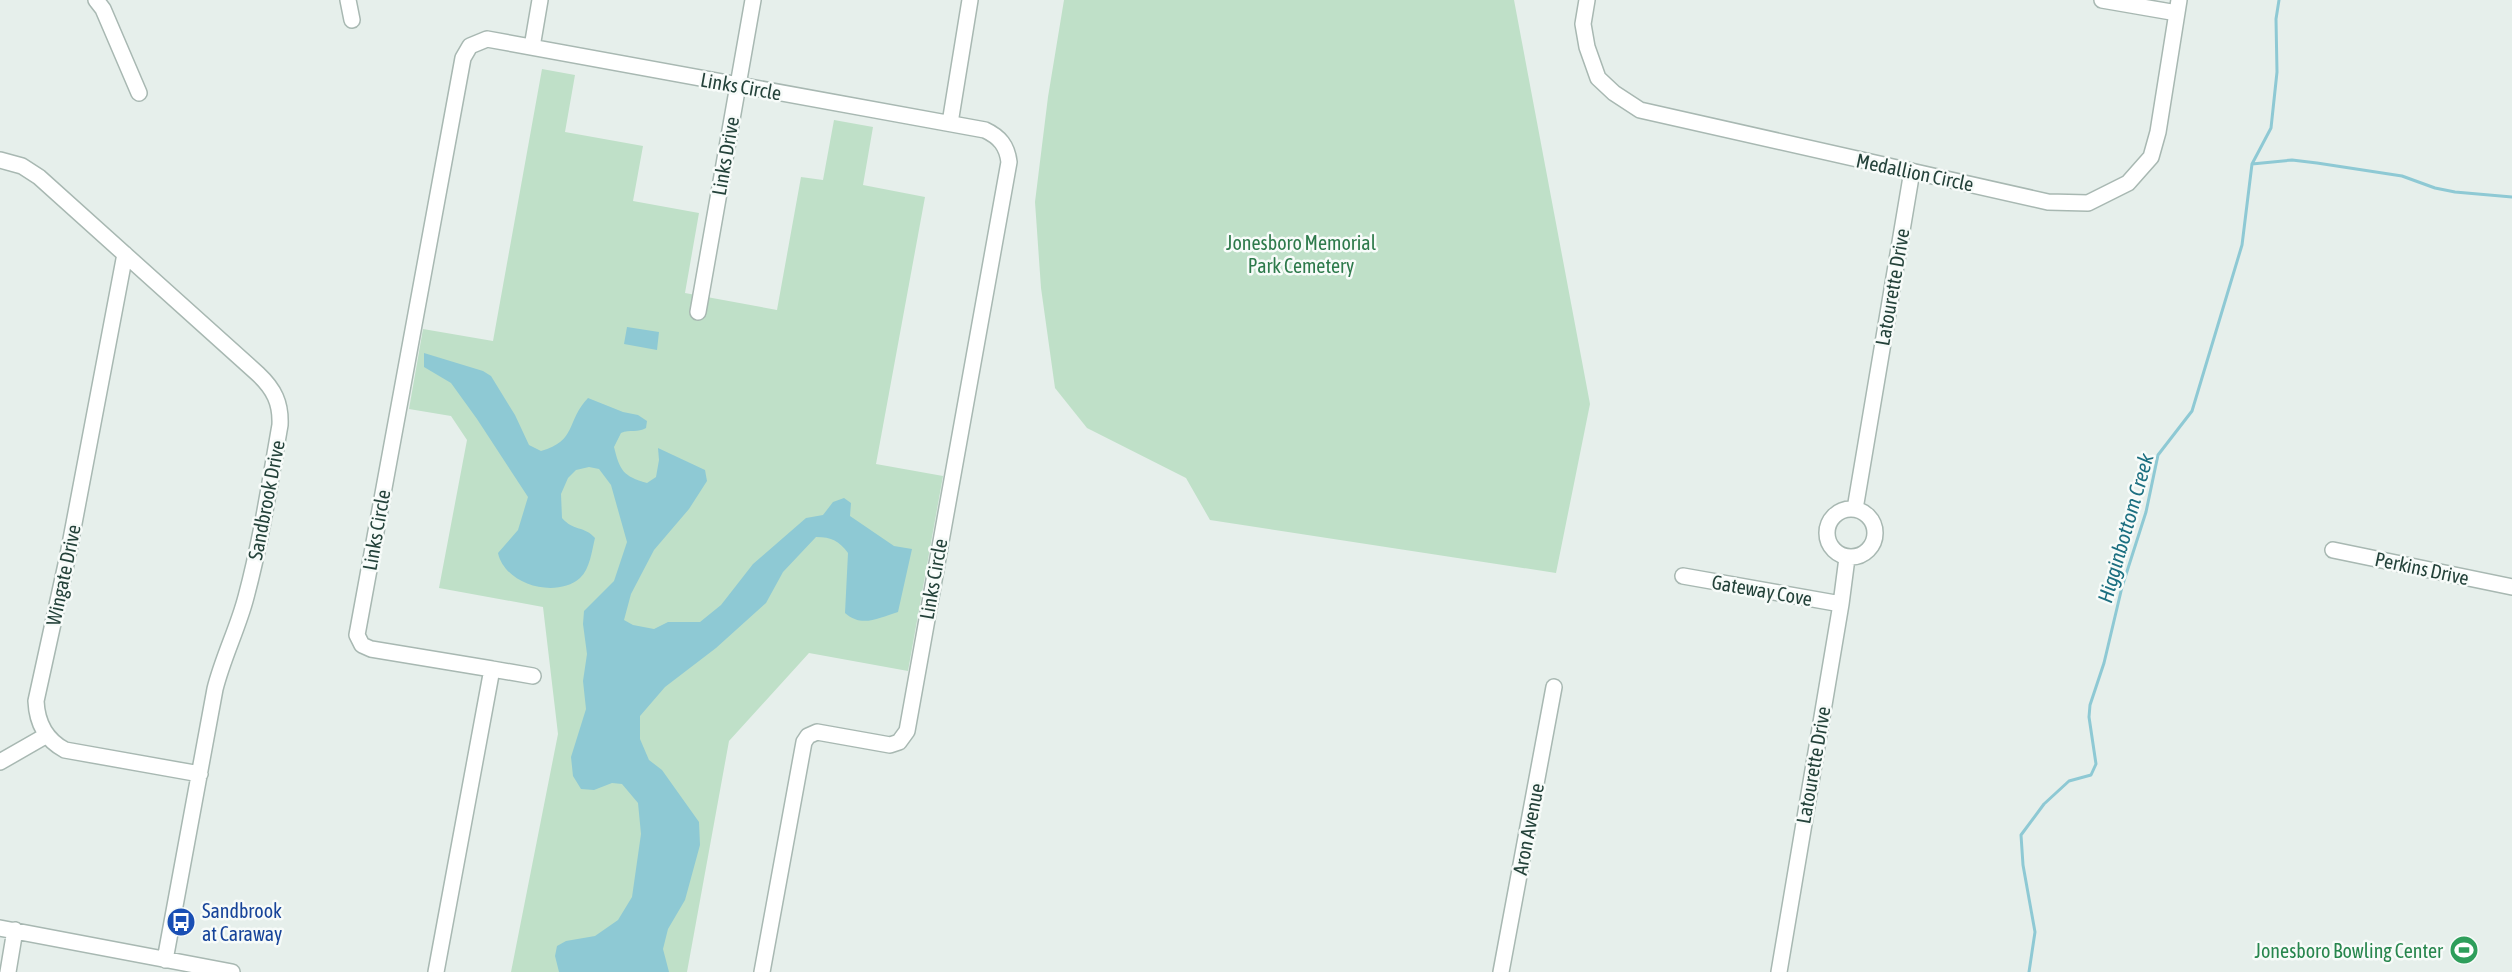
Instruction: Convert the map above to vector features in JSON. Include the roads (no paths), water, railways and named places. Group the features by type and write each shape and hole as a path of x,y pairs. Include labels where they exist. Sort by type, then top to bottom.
{"street":[{"path":"96,0 103,9 139,93"},
{"path":"348,0 352,20"},
{"path":"532,47 540,0"},
{"name":"Links Drive","path":"698,312 753,0"},
{"path":"950,123 970,0"},
{"name":"Medallion Circle","path":"1587,0 1583,24 1587,47 1598,78 1614,93 1640,110 2049,202 2088,203 2128,183 2151,157 2158,132 2178,7"},
{"path":"2102,0 2178,7"},
{"name":"Links Circle","path":"492,669 371,649 362,645 357,635 463,58 470,46 487,39 532,47 985,130 1003,142 1009,162 907,731 899,742 890,745 817,732 808,736 804,742 762,972"},
{"name":"Sandbrook Drive","path":"0,160 22,166 39,177 270,385 278,403 280,425 254,567 244,606 220,669 165,960"},
{"name":"Latourette Drive","path":"1855,509 1912,171"},
{"name":"Wingate Drive","path":"47,735 40,725 36,701 68,555 125,254"},
{"path":"1855,509 1870,518 1875,534 1873,543 1863,555 1847,558 1832,549 1826,533 1828,525 1838,512 1855,509"},
{"name":"Perkins Drive","path":"2333,550 2512,587"},
{"name":"Latourette Drive","path":"1779,972 1847,558"},
{"name":"Gateway Cove","path":"1683,576 1841,604"},
{"path":"436,972 492,669 533,676"},
{"name":"Aron Avenue","path":"1501,972 1554,687"},
{"path":"0,762 47,735 53,744 65,750 200,774"},
{"path":"8,972 8,929 202,969 232,972"}],"water":[{"path":"627,327 659,332 657,350 624,344"},
{"path":"424,353 483,371 491,376 515,415 529,445 541,451 552,447 566,436 581,406 588,398 623,412 638,415 647,421 646,428 621,433 614,447 618,462 628,475 647,483 656,477 659,460 658,448 705,470 707,481 689,509 654,550 631,594 624,620 633,625 654,629 668,622 700,622 721,605 753,564 806,518 823,515 833,502 844,498 851,503 850,516 894,546 912,549 898,612 864,621 851,618 845,613 848,553 835,540 816,537 783,572 766,603 716,648 665,687 640,716 640,739 649,760 662,770 699,822 700,845 685,900 668,929 663,949 669,972 559,972 555,956 557,946 566,941 595,936 618,920 632,897 641,834 638,803 622,784 612,783 594,790 581,789 573,776 571,757 586,709 583,681 587,654 583,624 584,611 614,581 627,542 611,485 599,469 589,467 576,470 568,478 561,494 562,518 570,525 595,538 588,565 580,578 570,584 545,588 521,581 510,573 498,553 518,530 528,497 451,383 424,367"}],"waterway":[{"name":"Higginbottom Creek","path":"2029,972 2035,932 2023,865 2021,835 2044,804 2069,781 2091,775 2096,764 2089,717 2090,705 2104,663 2122,587 2146,512 2158,455 2192,411 2242,245 2252,164 2271,128 2277,72 2276,19 2279,0"},
{"path":"2252,164 2292,160 2317,163 2402,176 2435,188 2455,192 2512,197"}],"place":[{"name":"Sandbrook at Caraway","path":"181,922"},
{"name":"Jonesboro Bowling Center","path":"2464,950"}],"park label":[{"name":"Jonesboro Memorial Park Cemetery","path":"1301,254"}]}
